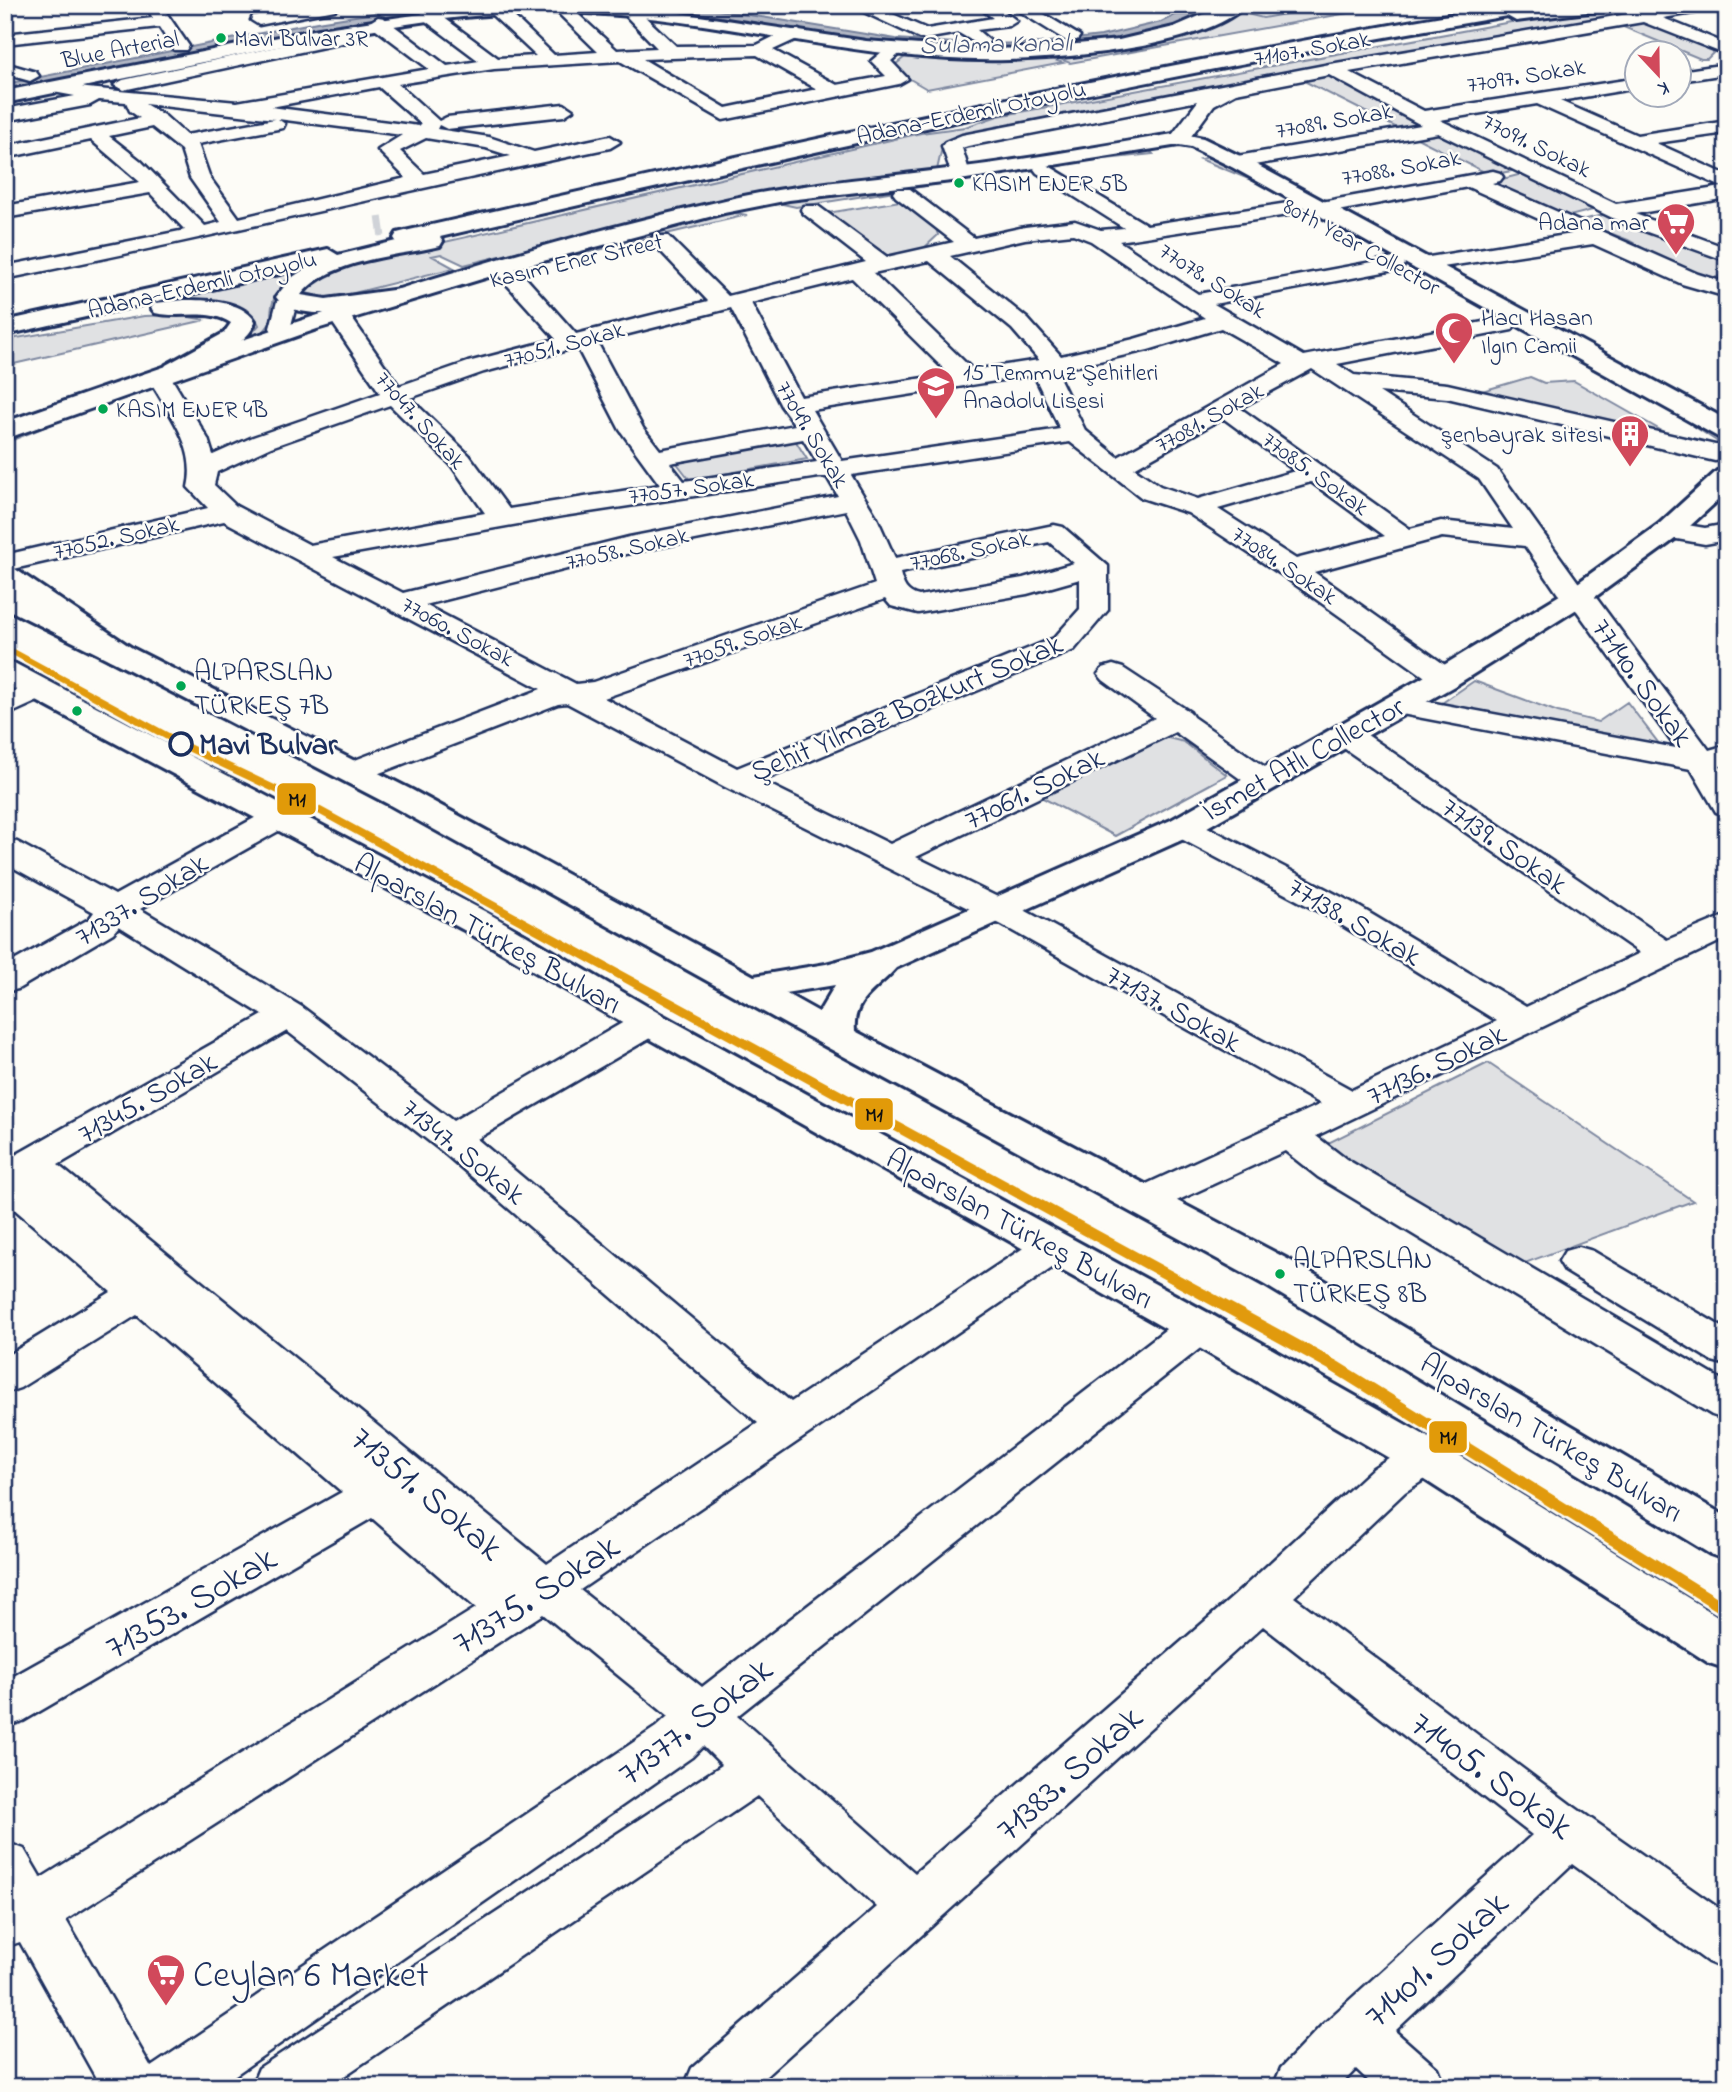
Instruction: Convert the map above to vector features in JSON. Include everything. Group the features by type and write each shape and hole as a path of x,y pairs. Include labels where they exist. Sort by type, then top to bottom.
{"main road":[{"name":"Blue Arterial","path":"6,69 30,76 180,46 263,25 397,5"},
{"path":"715,5 890,34 981,41 1072,36 1152,20"},
{"name":"Blue Arterial","path":"5,97 355,36 378,22 496,9 560,7 642,11 895,50 1007,55 1101,48 1182,32 1204,24 1238,5"},
{"name":"Adana-Erdemli Otoyolu","path":"5,328 401,234 853,122 1197,52 1464,5"},
{"name":"Adana-Erdemli Otoyolu","path":"401,234 979,110 1361,35 1541,5"},
{"path":"1197,52 1382,13"},
{"path":"1361,35 1602,14"},
{"path":"400,296 310,306 288,297 292,289 324,266 859,142 979,110"},
{"name":"80th Year Collector","path":"1168,148 1198,155 1206,150 1202,144 1321,208 1423,264 1726,454"},
{"name":"80th Year Collector","path":"1168,148 1227,173 1294,208 1682,425 1726,454"},
{"name":"Kasım Ener Street","path":"6,447 169,377 400,296 500,272 903,193 977,174 1044,169 1168,148"},
{"name":"Kasım Ener Street","path":"169,377 500,272 755,200 1168,148"},
{"path":"977,174 799,209 780,209 774,203 788,198 977,174"},
{"path":"738,208 757,210 759,213 743,220 588,251 500,272 738,208"},
{"name":"Adana-Erdemli Otoyolu","path":"5,310 342,235"},
{"path":"5,334 85,318 157,309 220,310 236,315 243,321 243,330 233,338 169,377"},
{"name":"İsmet Atlı Collector","path":"1696,508 1726,454"},
{"name":"İsmet Atlı Collector","path":"884,960 1183,827 1445,678 1578,596 1696,508 1727,495"},
{"name":"Alparslan Türkeş Bulvarı","path":"5,575 121,654"},
{"name":"Alparslan Türkeş Bulvarı","path":"5,596 353,772 1280,1275 1727,1541"},
{"name":"Alparslan Türkeş Bulvarı","path":"16,689 278,818 475,921 649,1023 1198,1327 1425,1457 1727,1648"},
{"path":"749,988 830,975 884,960"},
{"path":"837,1037 835,1026 846,993 884,960"}],"street":[{"path":"153,5 180,46"},
{"path":"246,5 263,25 335,5"},
{"path":"857,5 925,34 1009,21 984,5"},
{"path":"1017,5 1051,27 1072,36"},
{"name":"71107. Sokak","path":"977,174 952,146 961,141 1602,14 1641,16 1712,5"},
{"path":"560,7 618,56 723,114 899,79 880,61 895,50"},
{"path":"496,9 551,60"},
{"path":"1602,14 1640,38"},
{"path":"5,24 85,15 94,29"},
{"path":"429,15 524,79"},
{"path":"1641,16 1727,50"},
{"path":"635,17 672,52"},
{"path":"5,39 162,22"},
{"path":"378,22 443,71"},
{"path":"962,27 981,41"},
{"path":"237,108 402,77 499,64 672,52 760,50 793,34"},
{"path":"87,93 355,36"},
{"path":"760,50 834,91"},
{"path":"1694,60 1722,67"},
{"path":"383,61 402,77"},
{"path":"1694,73 1722,67"},
{"name":"77091. Sokak","path":"1330,69 1440,127 1615,211 1727,255"},
{"path":"1290,77 1315,90"},
{"path":"383,81 430,121 427,129"},
{"name":"77097. Sokak","path":"1421,117 1624,85"},
{"path":"54,87 139,102 237,108 427,129 533,156"},
{"path":"1168,148 1207,101 1233,87"},
{"path":"5,273 234,226 533,156 610,142 544,94"},
{"path":"5,115 110,95"},
{"path":"1538,98 1727,182"},
{"path":"139,102 190,147 200,178 234,226"},
{"path":"5,135 139,102"},
{"path":"5,152 171,130 306,117"},
{"path":"1368,117 1437,150"},
{"path":"420,181 388,149 427,129 577,119"},
{"name":"77089. Sokak","path":"1237,162 1440,127"},
{"path":"1634,141 1727,127"},
{"path":"5,165 102,140"},
{"path":"102,140 148,180 200,233"},
{"path":"1460,162 1492,177"},
{"path":"1044,169 1143,232"},
{"name":"77088. Sokak","path":"1321,208 1532,170"},
{"path":"9,202 93,196 148,180"},
{"path":"9,202 148,180"},
{"path":"1471,181 1689,279 1722,285"},
{"path":"1558,221 1727,192"},
{"path":"903,193 969,244"},
{"path":"93,196 113,216"},
{"path":"9,202 26,230"},
{"path":"149,209 173,205"},
{"path":"1098,237 1294,208"},
{"path":"811,210 883,264"},
{"name":"77051. Sokak","path":"205,468 262,442 476,367 570,342 969,244 1075,227 1098,237"},
{"name":"77078. Sokak","path":"1098,237 1223,320 1347,382 1488,474 1535,540"},
{"path":"1423,264 1595,237"},
{"name":"77049. Sokak","path":"662,240 730,302 854,501 888,578"},
{"path":"933,253 1020,324 1056,364"},
{"path":"1195,301 1394,264"},
{"path":"857,270 966,377"},
{"path":"500,272 570,342 586,343 632,430 677,489"},
{"path":"793,406 1056,364 1140,345 1223,320"},
{"name":"77047. Sokak","path":"343,322 394,396 460,460 501,517"},
{"name":"77081. Sokak","path":"1116,468 1308,363 1504,326"},
{"path":"1056,364 1045,373 1074,434"},
{"path":"169,377 196,439 205,468"},
{"path":"1347,382 1447,391 1726,454"},
{"name":"77085. Sokak","path":"1226,408 1405,538"},
{"path":"654,458 809,429"},
{"name":"77084. Sokak","path":"1074,434 1151,492 1197,507 1292,569 1445,678"},
{"name":"77057. Sokak","path":"309,553 501,517 677,489 819,469 835,470 1074,434"},
{"name":"77060. Sokak","path":"205,468 201,487 228,512 889,858"},
{"path":"1197,507 1315,473"},
{"name":"77058. Sokak","path":"402,602 629,545 854,501"},
{"name":"77052. Sokak","path":"5,563 228,512"},
{"path":"1292,569 1440,529 1535,540"},
{"path":"1669,530 1704,536 1727,532"},
{"name":"77068. Sokak","path":"888,578 1054,533 1094,566"},
{"name":"77140. Sokak","path":"1535,540 1568,588 1587,605 1714,758 1727,805"},
{"path":"888,578 901,600 918,605 1027,586 1094,566"},
{"name":"Şehit Yılmaz Bozkurt Sokak","path":"736,780 1064,644 1094,610 1094,566"},
{"name":"77059. Sokak","path":"353,772 433,738 553,695 597,691 888,578"},
{"path":"1113,674 1265,781"},
{"path":"1397,705 1714,758"},
{"name":"77061. Sokak","path":"889,858 1179,718"},
{"name":"77139. Sokak","path":"1346,735 1664,954"},
{"name":"71337. Sokak","path":"5,981 101,926 115,909 278,818"},
{"name":"77138. Sokak","path":"1183,827 1339,909 1523,1021"},
{"name":"71347. Sokak","path":"5,849 115,909 289,1015 451,1138 789,1424"},
{"name":"77137. Sokak","path":"889,858 998,911 1351,1105"},
{"name":"77136. Sokak","path":"1143,1201 1727,925"},
{"name":"71345. Sokak","path":"14,1174 289,1015"},
{"path":"451,1138 649,1023"},
{"path":"1287,1135 1332,1168 1727,1404"},
{"name":"71351. Sokak","path":"14,1174 138,1296 374,1496 702,1715 916,1908"},
{"name":"71351. Sokak","path":"14,1174 528,1599"},
{"name":"71375. Sokak","path":"18,1918 528,1599 1054,1247"},
{"path":"1579,1261 1727,1350"},
{"path":"5,1377 138,1296"},
{"name":"71377. Sokak","path":"170,2087 674,1742 702,1715 1198,1327"},
{"name":"71383. Sokak","path":"712,2087 1262,1599 1390,1480 1425,1457"},
{"name":"71353. Sokak","path":"5,1706 374,1496"},
{"name":"71405. Sokak","path":"1262,1599 1571,1832 1727,1945"},
{"path":"279,2087 760,1767"},
{"name":"71401. Sokak","path":"1301,2087 1354,2032 1571,1832"},
{"path":"5,1865 18,1918 132,2087"},
{"path":"1354,2032 1417,2087"}],"shaded area":[{"path":"425,5 510,5 439,10 370,20 5,92 5,84 317,22"},
{"path":"603,5 688,5 896,39 969,44 1040,43 1101,36 1161,22 1195,5 1223,5 1182,25 1137,38 1068,48 998,50 879,44 698,16"},
{"path":"1336,5 1392,5 1070,63 1052,56 1235,11 1263,18"},
{"path":"1632,5 1688,5 952,140 943,143 937,170 733,198 464,265 441,254 432,256 454,268 330,299 306,293 321,278 353,263 921,133 965,127 998,116 1522,20"},
{"path":"1641,20 1684,38 1650,38 1616,24"},
{"path":"1694,42 1715,51 1707,59 1694,56"},
{"path":"1044,56 1063,63 927,89 891,68 905,57 943,60"},
{"path":"1326,75 1429,126 1401,130 1300,79"},
{"path":"1434,131 1517,170 1490,175 1411,135"},
{"path":"1147,148 1153,154 1067,163 796,207 783,204 790,200 927,183"},
{"path":"1215,156 1727,435 1727,448 1680,417 1261,184 1200,159"},
{"path":"1522,174 1593,210 1566,217 1487,183"},
{"path":"900,201 936,229 938,235 922,250 889,258 827,213"},
{"path":"729,212 747,215 479,278 312,328 92,408 5,443 5,438 273,339 477,276"},
{"path":"1607,214 1727,261 1727,272 1708,282 1696,278 1628,240 1578,221"},
{"path":"301,268 275,296 271,322 264,331 244,342 259,325 248,310 185,304 146,305"},
{"path":"179,315 205,320 5,366 5,340 144,316"},
{"path":"1530,377 1544,383 1574,381 1685,444 1472,394"},
{"path":"795,440 807,459 690,480 676,462"},
{"path":"1474,681 1558,712 1598,722 1627,702 1663,749 1651,752 1442,703"},
{"path":"1156,735 1184,742 1227,775 1115,836 1039,796"},
{"path":"1488,1063 1693,1201 1503,1271 1316,1149"}],"tunnel":[{"path":"377,227 384,226"}],"transit line":[{"name":"M1","path":"5,647 187,747 315,808 1334,1366 1727,1611"}],"place":[{"name":"Mavi Bulvar 3R","path":"221,38"},
{"name":"KASIM ENER 5B","path":"959,183"},
{"name":"Adana mar","path":"1676,256"},
{"name":"Hacı Hasan Ilgın Camii","path":"1454,365"},
{"name":"KASIM ENER 4B","path":"103,409"},
{"name":"15 Temmuz Şehitleri Anadolu Lisesi","path":"936,420"},
{"name":"şenbayrak sitesi","path":"1630,468"},
{"name":"ALPARSLAN TÜRKEŞ 7B","path":"181,686"},
{"name":"Mavi Bulvar","path":"181,744"},
{"name":"ALPARSLAN TÜRKEŞ 8B","path":"1280,1274"},
{"name":"Ceylan 6 Market","path":"166,2007"}],"water label":[{"name":"Sulama Kanalı","path":"996,43"}]}
